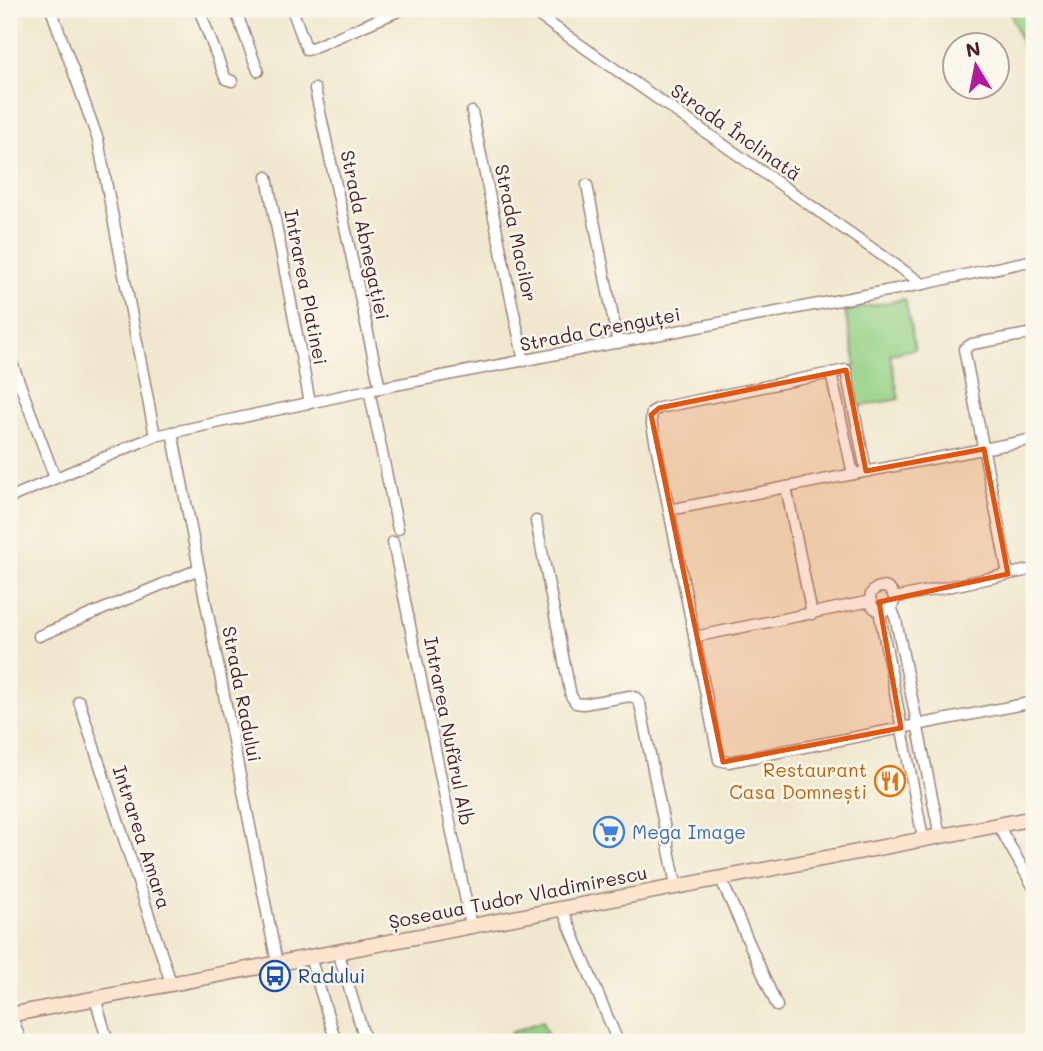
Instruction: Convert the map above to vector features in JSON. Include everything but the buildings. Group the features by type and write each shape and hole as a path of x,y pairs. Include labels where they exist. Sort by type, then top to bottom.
{"main road":[{"name":"Șoseaua Tudor Vladimirescu","path":"10,1014 1034,818"}],"street":[{"path":"51,9 98,140 155,436"},
{"path":"200,9 224,75 232,81"},
{"path":"235,9 258,71"},
{"path":"292,9 307,50 402,9"},
{"name":"Strada Înclinată","path":"528,9 923,284"},
{"name":"Strada Abnegației","path":"315,89 374,389 398,529"},
{"name":"Strada Macilor","path":"472,112 524,361"},
{"name":"Intrarea Platinei","path":"267,177 310,402"},
{"path":"587,184 618,343"},
{"name":"Strada Crenguței","path":"9,498 155,436 172,432 374,389 923,284 1034,260"},
{"path":"1007,574 964,349 972,344 1034,333"},
{"path":"9,355 55,478"},
{"path":"866,471 846,370 659,408 652,412 651,421 717,756 723,762 1034,702"},
{"path":"831,373 853,474"},
{"name":"Strada Radului","path":"172,432 277,963"},
{"path":"669,510 1034,439"},
{"path":"786,487 811,614"},
{"path":"536,521 570,696 576,703 583,704 630,696 636,698 640,704 676,886"},
{"name":"Intrarea Nufărul Alb","path":"393,542 471,926"},
{"path":"38,636 199,569"},
{"path":"879,610 893,603 1034,569"},
{"path":"871,601 873,592 881,587 889,589 940,835"},
{"path":"694,637 871,601"},
{"path":"871,601 879,610 923,838"},
{"path":"890,670 905,667"},
{"name":"Intrarea Amara","path":"79,701 171,984"},
{"path":"998,825 1034,888"},
{"path":"720,877 777,1006"},
{"path":"562,908 618,1042"},
{"path":"338,952 366,1042"},
{"path":"310,957 336,1042"},
{"path":"95,998 108,1042"},
{"path":"10,1014 21,1042"}],"highlighted area":[{"path":"846,370 866,471 984,449 1008,574 879,602 901,728 723,762 651,415 659,408"}],"green space":[{"path":"1009,9 1034,9 1034,77"},
{"path":"905,299 915,349 890,354 899,399 856,407 847,368 856,365 845,311"},
{"path":"542,1021 550,1042 514,1042 510,1033"}],"place":[{"name":"Restaurant Casa Domnești","path":"890,781"},
{"name":"Mega Image","path":"609,832"},
{"name":"Radului","path":"275,976"}]}
